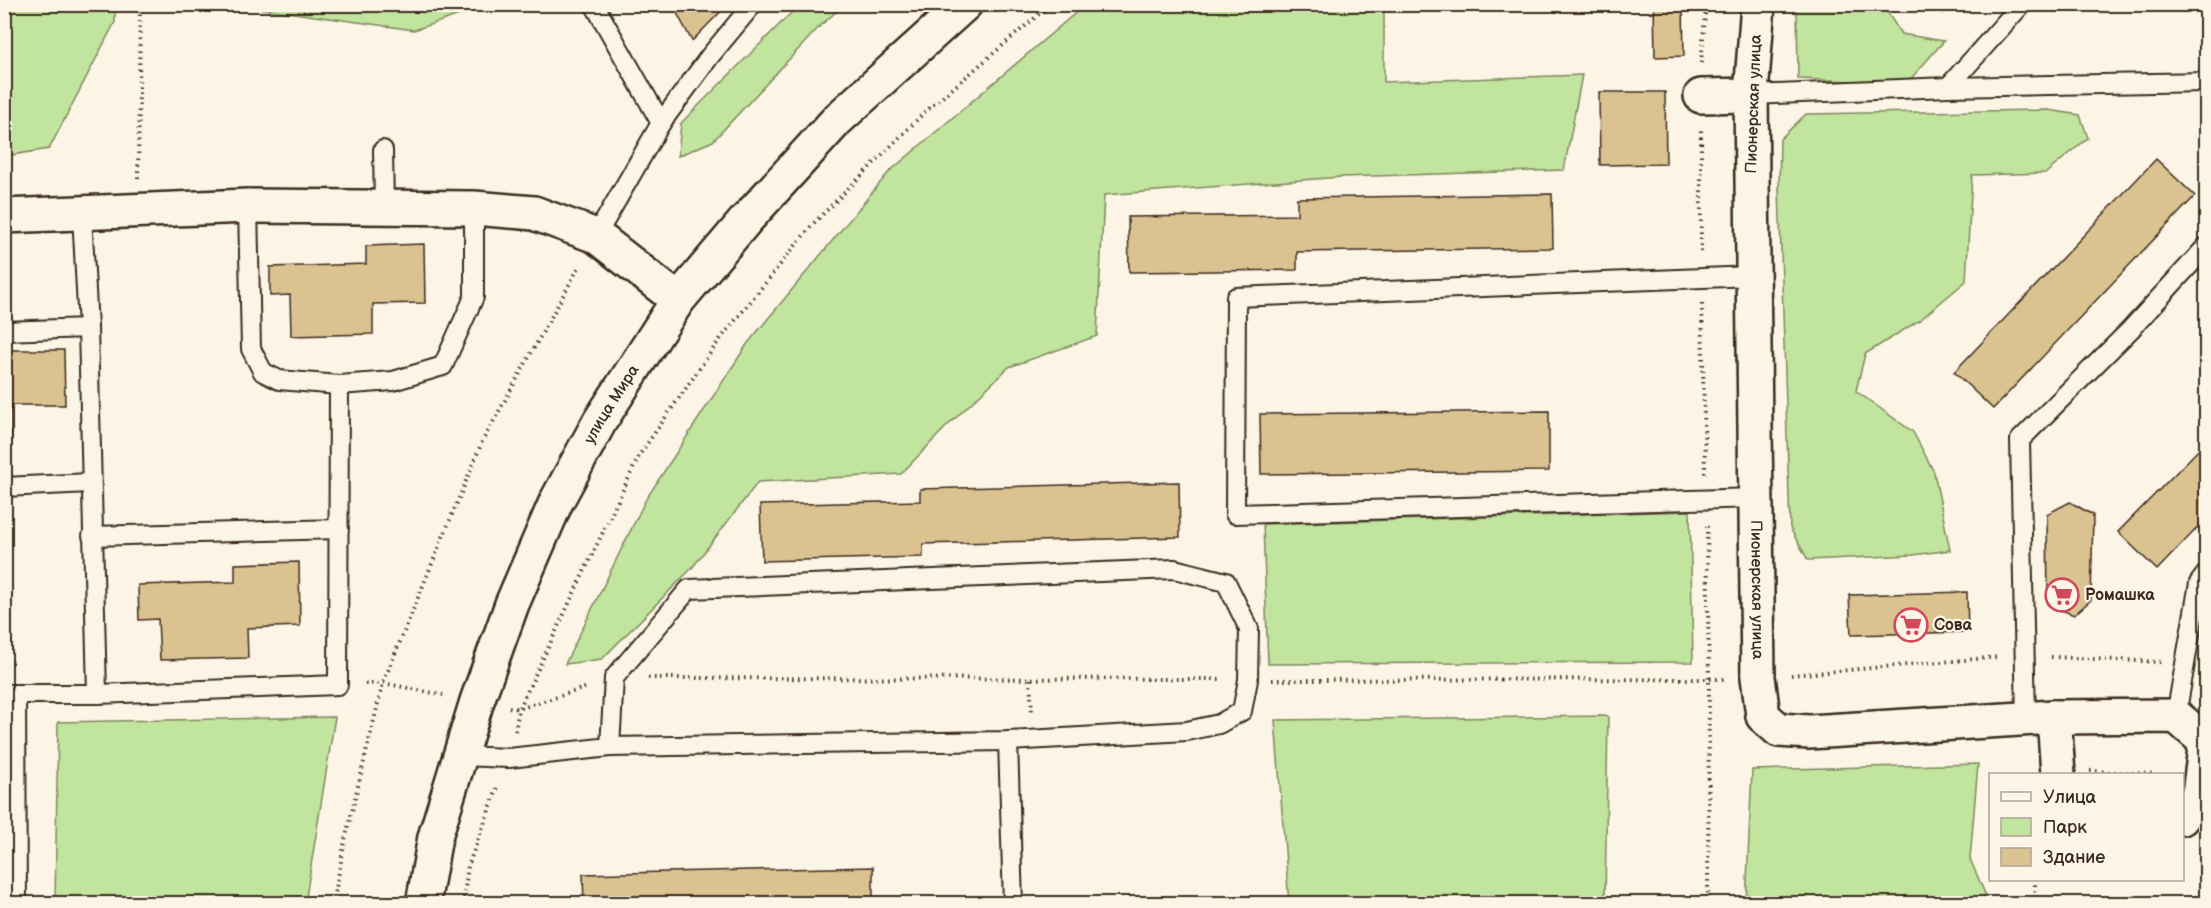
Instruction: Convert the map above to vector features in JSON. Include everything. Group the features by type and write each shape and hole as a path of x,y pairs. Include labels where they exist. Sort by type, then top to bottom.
{"street":[{"name":"улица Мира","path":"423,903 435,837 477,701 512,604 556,502 600,421 678,300 746,220 838,119 965,4"},
{"name":"Пионерская улица","path":"1758,4 1751,95 1752,276 1758,677 1763,716 1779,730 1809,732 2040,718 2176,716"},
{"path":"1701,96 1751,95"},
{"path":"4,216 248,206 474,208 534,213 596,236 678,300"},
{"path":"2176,716 2206,742 2199,794 2184,815"},
{"path":"2040,718 2070,773"}],"lane":[{"path":"594,4 662,123"},
{"path":"596,236 662,123 710,56 753,4"},
{"path":"1948,87 2022,4"},
{"path":"1751,95 1948,87 2206,82"},
{"path":"383,150 384,207"},
{"path":"248,206 251,349 263,372 279,380 339,385 393,381 443,366 474,297 474,208"},
{"path":"82,214 88,328 97,694"},
{"path":"2040,718 2024,655 2020,440 2131,328 2206,247"},
{"path":"1752,276 1236,297 1235,514 1756,498"},
{"path":"4,331 88,328"},
{"path":"13,895 10,694 97,694 338,685 339,385"},
{"path":"4,487 92,483"},
{"path":"92,536 339,529"},
{"path":"460,756 509,758 610,747 1008,741 1186,731 1219,724 1242,711 1248,680 1249,629 1226,582 1174,569 689,589 614,678 610,747"},
{"path":"2176,716 2199,583 2206,574"},
{"path":"1008,741 1013,903"}],"path":[{"path":"137,211 140,4"},
{"path":"463,903 468,866 509,758 519,709 640,454 718,342 812,225 924,113 1051,4"},
{"path":"1706,4 1701,46 1701,278 1709,680 1708,903"},
{"path":"333,903 345,840 383,683 482,441 596,236"},
{"path":"338,685 383,683 519,709 614,678 1709,680 2024,655 2186,664"},
{"path":"2035,881 2035,903"}],"green space":[{"path":"1086,4 1384,5 1384,82 1582,75 1564,170 1341,177 1104,195 1097,336 1009,367 901,474 758,482 692,568 602,659 565,664 646,499 748,343 889,172"},
{"path":"4,5 115,5 115,22 49,149 5,156"},
{"path":"237,5 474,5 472,11 414,30"},
{"path":"799,5 844,5 821,25 713,141 678,156 681,123"},
{"path":"1797,5 1883,5 1901,34 1944,41 1907,83 1798,79"},
{"path":"2048,110 2080,115 2088,138 2046,173 1972,175 1966,281 1920,320 1865,354 1856,391 1913,432 1934,472 1950,550 1913,555 1808,560 1790,528 1779,189 1780,139 1806,114"},
{"path":"1690,511 1693,662 1268,664 1263,524"},
{"path":"1608,716 1605,903 1289,903 1275,720"},
{"path":"335,717 305,903 55,903 58,722"},
{"path":"1978,764 1970,859 1989,903 1746,903 1752,770"}],"building":[{"path":"672,4 728,4 692,41"},
{"path":"1654,4 1683,4 1684,56 1655,57"},
{"path":"1935,4 1951,4 1943,13"},
{"path":"1599,92 1665,92 1666,164 1600,165"},
{"path":"2156,159 2195,196 1993,409 1954,372"},
{"path":"1552,194 1553,248 1297,252 1297,270 1129,272 1128,217 1297,215 1297,198"},
{"path":"424,244 425,303 373,304 373,334 291,336 290,295 270,296 270,267 366,264 366,246"},
{"path":"6,350 64,350 65,405 11,405 11,445 4,445"},
{"path":"1549,411 1549,471 1261,474 1260,414"},
{"path":"2206,442 2206,519 2157,570 2118,532"},
{"path":"1179,482 1180,537 923,544 923,557 762,561 760,505 920,501 920,489"},
{"path":"2070,502 2093,515 2091,600 2074,615 2048,605 2047,514"},
{"path":"299,562 300,626 247,628 248,658 160,660 158,619 139,620 138,585 235,582 235,564"},
{"path":"1967,592 1968,632 1851,635 1849,595"},
{"path":"873,867 873,904 584,904 583,874"}],"place":[{"name":"Ромашка","path":"2062,595"},
{"name":"Сова","path":"1911,625"}]}
